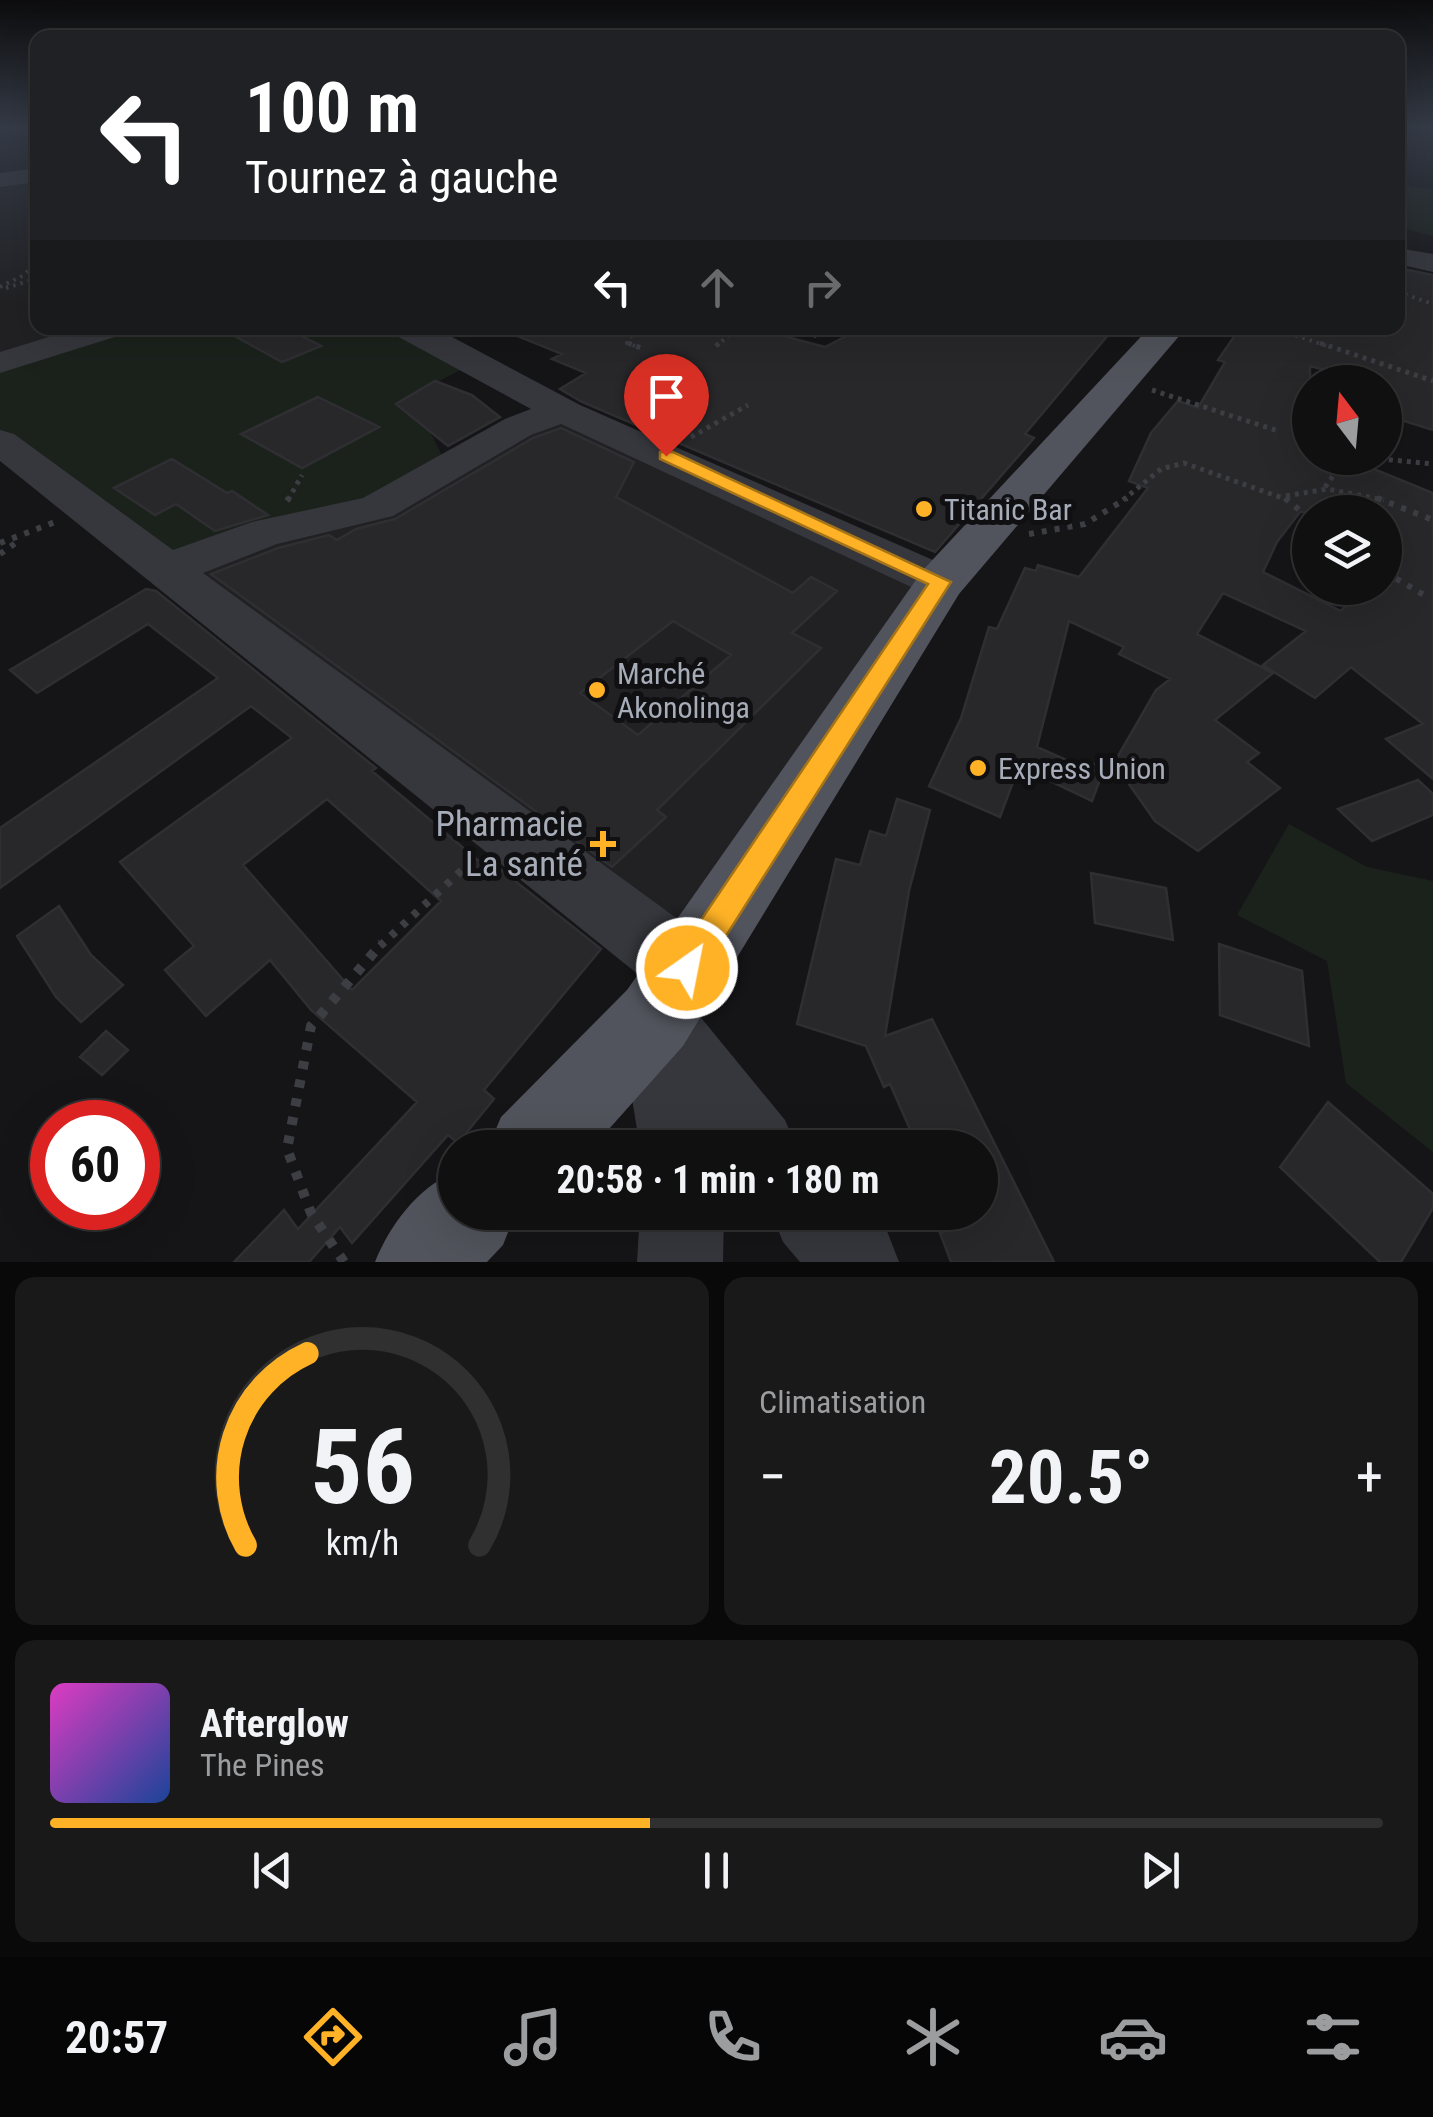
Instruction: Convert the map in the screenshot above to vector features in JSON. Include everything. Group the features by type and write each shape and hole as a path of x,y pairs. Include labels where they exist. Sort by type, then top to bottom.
{"main road":[{"path":"548,1130 671,993 940,582 1162,335"},
{"path":"423,1262 453,1230"}],"street":[{"path":"1405,257 1433,263"},
{"path":"0,363 88,335"},
{"path":"425,335 562,411 940,582"},
{"path":"165,570 268,532 335,520 378,507 518,427 562,411"},
{"path":"0,442 505,831 671,993 747,1130"},
{"path":"671,993 679,1130"},
{"path":"680,1262 681,1230"},
{"path":"828,1230 856,1262"}],"path":[{"path":"0,288 30,269"},
{"path":"0,288 30,280"},
{"path":"1405,294 1433,304"},
{"path":"632,335 627,342 644,349"},
{"path":"716,346 729,335"},
{"path":"812,335 820,337"},
{"path":"1295,335 1433,381"},
{"path":"1123,378 1278,431"},
{"path":"666,456 735,408 748,404"},
{"path":"1402,461 1433,464"},
{"path":"982,536 1038,534 1085,524 1131,495 1161,469 1184,463 1284,496 1292,503"},
{"path":"1324,488 1334,475"},
{"path":"1284,496 1324,488 1356,488 1433,520"},
{"path":"0,554 22,538 85,508"},
{"path":"0,543 22,538"},
{"path":"1402,582 1424,594"},
{"path":"344,1262 310,1213 287,1149 310,1026 373,952 505,831"}],"shaded area":[{"path":"0,186 30,186 30,335 88,335 0,363"},
{"path":"1405,186 1433,190 1433,236 1405,229"},
{"path":"88,335 425,335 476,362 406,398 437,413 430,432 449,469 165,570 0,442 0,363"},
{"name":"Marché Akonolinga","path":"562,411 940,582 679,956 165,570"},
{"path":"1289,824 1367,867 1433,881 1433,1152 1346,1083 1327,961 1237,915"}],"building":[{"path":"1405,269 1433,275 1433,430 1402,420 1402,365 1292,365 1292,475 1389,475 1433,493 1433,779 1386,739 1423,724 1351,667 1315,698 1263,665 1306,631 1223,593 1197,634 1273,673 1215,720 1259,753 1247,762 1280,788 1198,851 1155,821 1114,763 1156,690 1170,679 1119,654 1124,647 1069,621 1037,747 1082,767 1107,761 1092,801 1019,766 1000,817 929,786 961,718 989,627 997,629 1025,568 1036,571 1038,565 1079,577 1148,488 1129,481 1151,433 1178,401 1198,408 1225,362 1218,360 1235,335 1405,335"},
{"path":"233,335 299,335 321,346 282,362"},
{"path":"515,335 780,335 825,347 848,335 1108,335 1025,434 1034,438 935,552 582,402 560,389 586,373 552,359 562,354"},
{"path":"435,381 472,395 500,417 448,446 396,404"},
{"path":"318,397 379,427 302,468 241,434"},
{"path":"561,428 634,462 616,497 793,593 811,577 837,591 792,633 821,648 657,810 666,817 612,867 211,574 278,548 329,535 337,540 356,529 395,519 533,438","holes":["673,621 731,655 638,735 580,693"]},
{"path":"172,459 268,515 215,531 176,504 155,515 114,488"},
{"path":"146,589 156,591 376,768 372,771 480,862 485,857 601,949 484,1090 494,1099 469,1130 438,1130 438,1146 352,1243 340,1227 309,1262 234,1262 284,1210 298,1229 417,1102 311,1010 270,960 206,1016 165,970 194,946 120,862 292,738 251,706 0,888 0,828 218,678 148,624 37,693 10,670","holes":["327,799 441,901 352,990 243,865"]},
{"path":"1418,780 1433,794 1433,815 1372,841 1338,809"},
{"path":"897,799 930,810 909,891 885,1036 932,1019 988,1130 910,1130 890,1084 884,1087 866,1046 797,1024 836,859 860,865 870,831 886,836"},
{"path":"1091,873 1166,888 1173,940 1095,923"},
{"path":"59,906 91,955 123,985 81,1022 56,997 17,936"},
{"path":"1219,944 1302,971 1309,1046 1220,1015"},
{"path":"106,1031 128,1050 102,1075 80,1057"},
{"path":"1328,1102 1433,1194 1433,1208 1401,1262 1380,1262 1280,1167"},
{"path":"998,1150 1054,1262 951,1262 940,1233 998,1230"}],"place":[{"name":"Titanic Bar","path":"924,509"},
{"name":"Marché Akonolinga","path":"597,690"},
{"name":"Express Union","path":"978,768"},
{"name":"Pharmacie La santé","path":"603,844"}],"route":[{"path":"666,456 940,582 687,968"}]}
